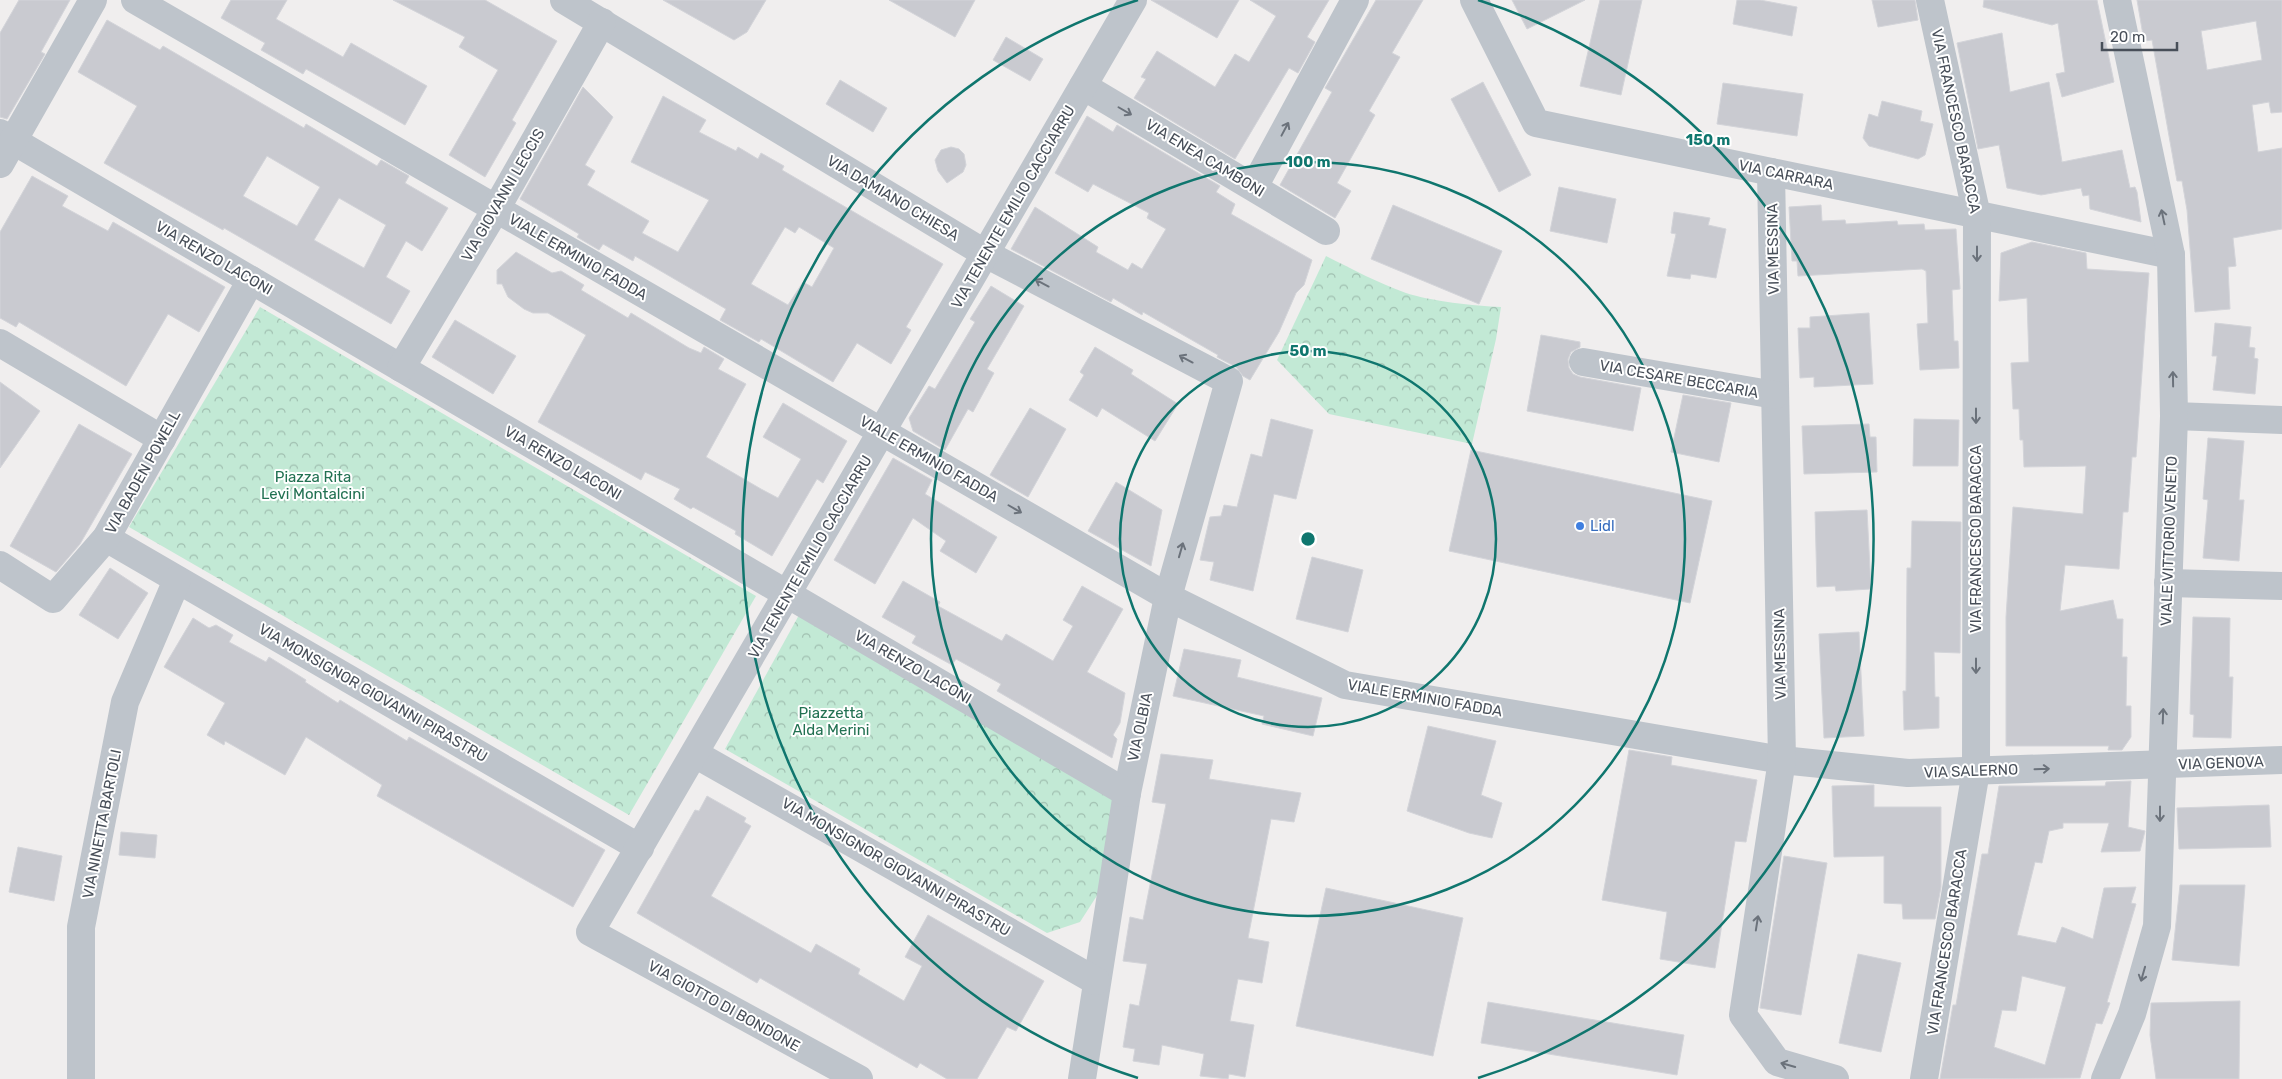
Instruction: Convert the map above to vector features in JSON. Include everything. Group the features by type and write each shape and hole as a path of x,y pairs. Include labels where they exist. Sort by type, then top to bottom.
{"street":[{"path":"4,146 92,0"},
{"name":"VIALE ERMINIO FADDA","path":"135,0 1168,597 1345,685 1782,760"},
{"name":"VIA DAMIANO CHIESA","path":"564,0 986,254 1229,381"},
{"name":"VIA TENENTE EMILIO CACCIARRU","path":"590,932 1133,0"},
{"path":"1254,187 1355,0"},
{"name":"VIA CARRARA","path":"1474,0 1536,123 2171,255"},
{"name":"VIA FRANCESCO BARACCA","path":"1924,1079 1976,771 1977,216 1930,0"},
{"name":"VIALE VITTORIO VENETO","path":"2105,1079 2132,1014 2157,926 2174,416 2171,255 2117,0"},
{"name":"VIA GIOVANNI LECCIS","path":"401,368 496,209 602,22"},
{"name":"VIA ENEA CAMBONI","path":"1083,86 1326,231"},
{"name":"VIA RENZO LACONI","path":"4,146 251,280 1127,793"},
{"name":"VIA MESSINA","path":"1771,172 1782,760 1743,1015 1777,1062 1835,1079"},
{"name":"VIA BADEN POWELL","path":"0,565 54,599 106,538 251,280"},
{"path":"0,343 162,439"},
{"name":"VIA CESARE BECCARIA","path":"1583,362 1775,395"},
{"name":"VIA OLBIA","path":"1082,1079 1127,793 1168,597 1229,381"},
{"path":"2174,416 2282,420"},
{"name":"VIA MONSIGNOR GIOVANNI PIRASTRU","path":"106,538 640,848"},
{"name":"VIA NINETTA BARTOLI","path":"81,1079 81,927 125,702 177,580"},
{"path":"2168,582 2282,586"},
{"name":"VIA MONSIGNOR GIOVANNI PIRASTRU","path":"695,754 1096,981"},
{"name":"VIA SALERNO","path":"1782,760 1908,773 2161,765"},
{"name":"VIA GENOVA","path":"2161,765 2282,760"},
{"name":"VIA GIOTTO DI BONDONE","path":"590,932 858,1079"}],"green space":[{"path":"1326,256 1406,293 1453,303 1501,307 1496,339 1472,444 1329,414 1277,360"},
{"name":"Piazza Rita Levi Montalcini","path":"260,307 756,596 629,815 129,527"},
{"name":"Piazzetta Alda Merini","path":"799,615 1114,800 1098,894 1080,922 1047,933 725,749"}],"building":[{"path":"19,0 70,0 41,52 45,54 7,119 0,117 0,33"},
{"path":"231,0 287,0 276,19 343,57 351,43 427,86 405,125 306,69 303,74 261,50 265,43 221,18"},
{"path":"393,0 485,0 557,41 512,120 516,123 485,177 449,155 498,70 459,47 465,37"},
{"path":"663,0 766,0 747,32 734,40"},
{"path":"889,0 975,0 955,37"},
{"path":"1151,0 1239,0 1217,38"},
{"path":"1250,0 1329,0 1307,37 1315,42 1298,73 1289,68 1235,159 1134,98 1146,79 1141,77 1157,51 1215,87 1235,54 1249,62 1276,16"},
{"path":"1376,0 1423,0 1392,53 1400,57 1369,111 1375,115 1337,183 1351,191 1335,218 1280,185 1332,92 1325,88"},
{"path":"1512,0 1585,0 1527,29"},
{"path":"1600,0 1642,0 1621,95 1580,86"},
{"path":"1737,0 1760,0 1797,7 1792,36 1733,24"},
{"path":"1872,0 1915,0 1918,20 1878,27"},
{"path":"1984,0 2097,0 2114,82 2062,97 2056,74 2065,72 2058,23 2052,25 1983,7"},
{"path":"2137,0 2282,0 2282,112 2271,113 2269,102 2252,105 2258,152 2282,148 2282,229 2233,238 2236,266 2228,267 2230,309 2195,312 2187,210 2182,181 2177,181 2152,40 2144,41","holes":["2256,21 2262,60 2207,70 2201,31"]},
{"path":"107,20 160,50 163,46 304,128 306,124 377,166 381,160 409,176 405,183 448,208 422,251 406,241 386,277 410,291 391,324 224,228 223,230 104,163 137,106 78,72","holes":["267,156 320,187 297,226 243,196","339,198 386,225 364,268 314,240"]},
{"path":"2002,33 2010,92 2049,82 2062,162 2122,150 2130,188 2135,187 2137,192 2141,222 2090,209 2089,195 2083,196 2081,188 2041,195 2007,188 1999,145 1978,149 1957,43"},
{"path":"1006,37 1043,59 1030,81 993,60"},
{"path":"840,80 887,108 873,132 826,104"},
{"path":"1483,82 1531,175 1499,192 1451,99"},
{"path":"1723,83 1803,94 1797,136 1717,124"},
{"path":"583,87 613,117 585,165 595,171 587,185 649,221 642,233 678,252 709,200 631,162 663,96 706,120 699,132 736,151 738,147 758,159 761,153 784,166 782,170 943,264 906,327 911,330 891,364 857,343 833,382 761,339 759,342 720,320 726,309 635,256 633,261 603,244 599,250 577,237 579,234 520,199","holes":["785,227 795,233 799,227 834,248 812,287 803,282 788,305 751,284"]},
{"path":"1882,101 1922,111 1920,121 1933,124 1925,155 1918,159 1869,146 1863,138 1869,114 1878,117"},
{"path":"1087,116 1113,132 1117,125 1220,186 1216,192 1235,204 1231,214 1312,260 1304,285 1296,293 1279,332 1250,380 1243,376 1236,367 1217,357 1218,355 1143,312 1142,315 1113,298 1111,302 1011,249 1035,207 1098,247 1096,252 1128,270 1132,263 1142,269 1166,229 1147,218 1149,213 1093,184 1088,192 1055,173"},
{"path":"951,147 959,149 964,154 966,165 963,172 947,183 938,171 935,160 941,150"},
{"path":"32,176 68,196 62,206 108,231 113,222 225,287 199,332 168,314 126,386 19,322 16,327 0,318 0,232"},
{"path":"1559,187 1616,199 1607,243 1550,231"},
{"path":"1393,205 1502,251 1479,304 1371,259"},
{"path":"1821,205 1822,221 1845,220 1846,224 1897,221 1898,225 1924,224 1925,230 1956,229 1960,289 1952,290 1954,341 1958,341 1959,368 1920,370 1917,324 1928,323 1926,271 1922,269 1798,276 1797,261 1792,261 1789,207"},
{"path":"1674,212 1710,218 1708,225 1726,229 1716,278 1691,274 1690,279 1667,276 1676,234 1671,233"},
{"path":"2032,242 2086,253 2087,269 2149,273 2136,457 2132,457 2128,512 2123,512 2119,569 2065,565 2060,611 2113,600 2117,619 2123,619 2122,657 2127,657 2126,706 2131,706 2131,737 2122,750 2108,750 2109,746 2006,746 2006,617 2013,507 2083,514 2086,466 2024,467 2023,440 2020,440 2019,409 2013,409 2011,363 2029,362 2027,298 1999,301 2001,253"},
{"path":"516,252 552,273 561,271 584,285 581,290 628,318 631,313 689,348 701,353 704,347 724,359 718,369 746,384 706,457 761,489 778,498 801,459 763,437 783,403 847,441 823,483 817,479 772,556 735,534 736,531 693,507 691,509 674,499 680,489 645,472 641,480 538,422 586,335 548,313 533,313 524,309 508,297 502,284 497,284 497,270"},
{"path":"991,286 1024,306 987,369 994,373 973,412 968,409 945,450 913,431 909,418 929,386 935,389 975,322 970,319"},
{"path":"1869,313 1873,384 1814,387 1814,377 1800,378 1798,328 1810,328 1810,317"},
{"path":"455,320 516,356 493,394 432,357"},
{"path":"2215,323 2251,327 2249,347 2255,348 2254,358 2258,359 2255,394 2213,390 2217,356 2212,356"},
{"path":"1541,335 1580,342 1580,347 1571,352 1568,359 1569,368 1573,374 1580,377 1641,388 1633,431 1527,411"},
{"path":"1095,347 1133,370 1131,374 1178,404 1155,441 1102,408 1097,417 1069,400 1084,375 1080,372"},
{"path":"0,382 40,411 0,468"},
{"path":"1683,395 1731,403 1719,462 1671,452"},
{"path":"1030,408 1066,429 1028,497 990,475"},
{"path":"1271,419 1313,430 1296,499 1274,494 1253,591 1210,580 1214,562 1200,560 1210,517 1221,516 1224,505 1237,507 1251,454 1262,457"},
{"path":"1914,419 1959,420 1958,466 1913,466"},
{"path":"79,424 132,454 80,544 56,572 10,546"},
{"path":"1869,424 1870,437 1876,437 1877,472 1804,474 1802,426"},
{"path":"2208,438 2244,441 2239,500 2244,500 2239,561 2203,558 2208,500 2203,499"},
{"name":"Lidl","path":"1471,450 1712,501 1690,603 1449,551"},
{"path":"893,458 932,480 925,494 997,537 976,573 940,551 946,541 913,518 875,584 834,560"},
{"path":"1116,482 1162,510 1151,566 1088,531"},
{"path":"1867,510 1871,589 1836,591 1835,586 1817,587 1815,512"},
{"path":"1912,521 1961,522 1960,653 1934,652 1935,697 1939,697 1939,728 1904,730 1903,691 1906,691 1907,568 1911,568"},
{"path":"1312,557 1363,570 1348,632 1296,619"},
{"path":"110,568 148,593 118,639 79,615"},
{"path":"903,581 940,602 938,606 1002,641 1006,634 1053,661 1073,626 1063,620 1082,586 1123,609 1087,672 1125,693 1120,723 1113,735 1117,739 1112,758 997,691 1001,684 956,659 952,665 912,643 916,636 882,617"},
{"path":"2193,617 2230,618 2229,677 2233,677 2231,738 2193,737 2194,715 2190,714"},
{"path":"193,618 209,628 216,625 233,635 229,642 266,662 269,657 338,703 340,700 407,741 409,737 605,850 573,907 377,796 382,785 306,737 285,775 225,741 224,745 207,735 225,703 164,667"},
{"path":"1859,632 1864,736 1824,738 1819,634"},
{"path":"1184,649 1241,660 1237,677 1322,698 1313,736 1262,724 1264,716 1173,696"},
{"path":"1428,726 1496,741 1481,795 1502,803 1492,838 1469,833 1407,811"},
{"path":"1629,750 1672,757 1671,765 1757,780 1746,842 1735,841 1715,968 1660,959 1667,912 1602,900"},
{"path":"1161,754 1213,760 1209,779 1301,793 1294,822 1271,819 1248,938 1269,942 1262,983 1238,979 1230,1021 1254,1025 1245,1077 1229,1074 1228,1079 1200,1076 1204,1054 1162,1045 1159,1065 1133,1061 1135,1049 1123,1047 1130,1004 1139,1006 1147,964 1123,961 1130,917 1143,920 1166,804 1152,802"},
{"path":"2131,781 2128,827 2145,831 2140,851 2101,852 2109,823 2063,823 2063,828 2049,831 2042,863 2035,862 2017,935 2056,943 2062,927 2093,939 2104,888 2136,887 2131,903 2136,904 2107,1002 2110,1003 2102,1024 2096,1023 2080,1078 1940,1079 1953,1005 1956,1005 1982,854 1988,854 1999,786 2105,786 2106,782","holes":["2022,976 2066,987 2045,1065 1994,1047 2002,1010 2016,1011"]},
{"path":"1874,785 1874,807 1941,807 1941,887 1935,919 1903,919 1902,904 1884,903 1884,856 1834,857 1832,786"},
{"path":"707,796 746,818 744,822 751,826 711,896 811,953 816,944 860,969 858,974 904,1001 922,966 905,957 928,915 1044,981 1016,1031 1007,1027 977,1079 947,1079 920,1063 917,1068 760,978 757,983 637,913 695,810 699,811"},
{"path":"2269,805 2271,847 2179,849 2177,808"},
{"path":"121,832 157,835 155,858 119,855"},
{"path":"18,847 62,856 54,901 9,892"},
{"path":"1784,856 1827,863 1801,1015 1760,1008"},
{"path":"2180,885 2245,885 2239,966 2172,960"},
{"path":"1326,888 1463,918 1433,1056 1296,1026"},
{"path":"1858,954 1901,963 1881,1052 1839,1043"},
{"path":"2240,1001 2239,1079 2156,1079 2150,1035 2151,1003"},
{"path":"1488,1002 1684,1035 1677,1075 1481,1043"}],"place":[{"name":"Lidl","path":"1580,526"}]}
